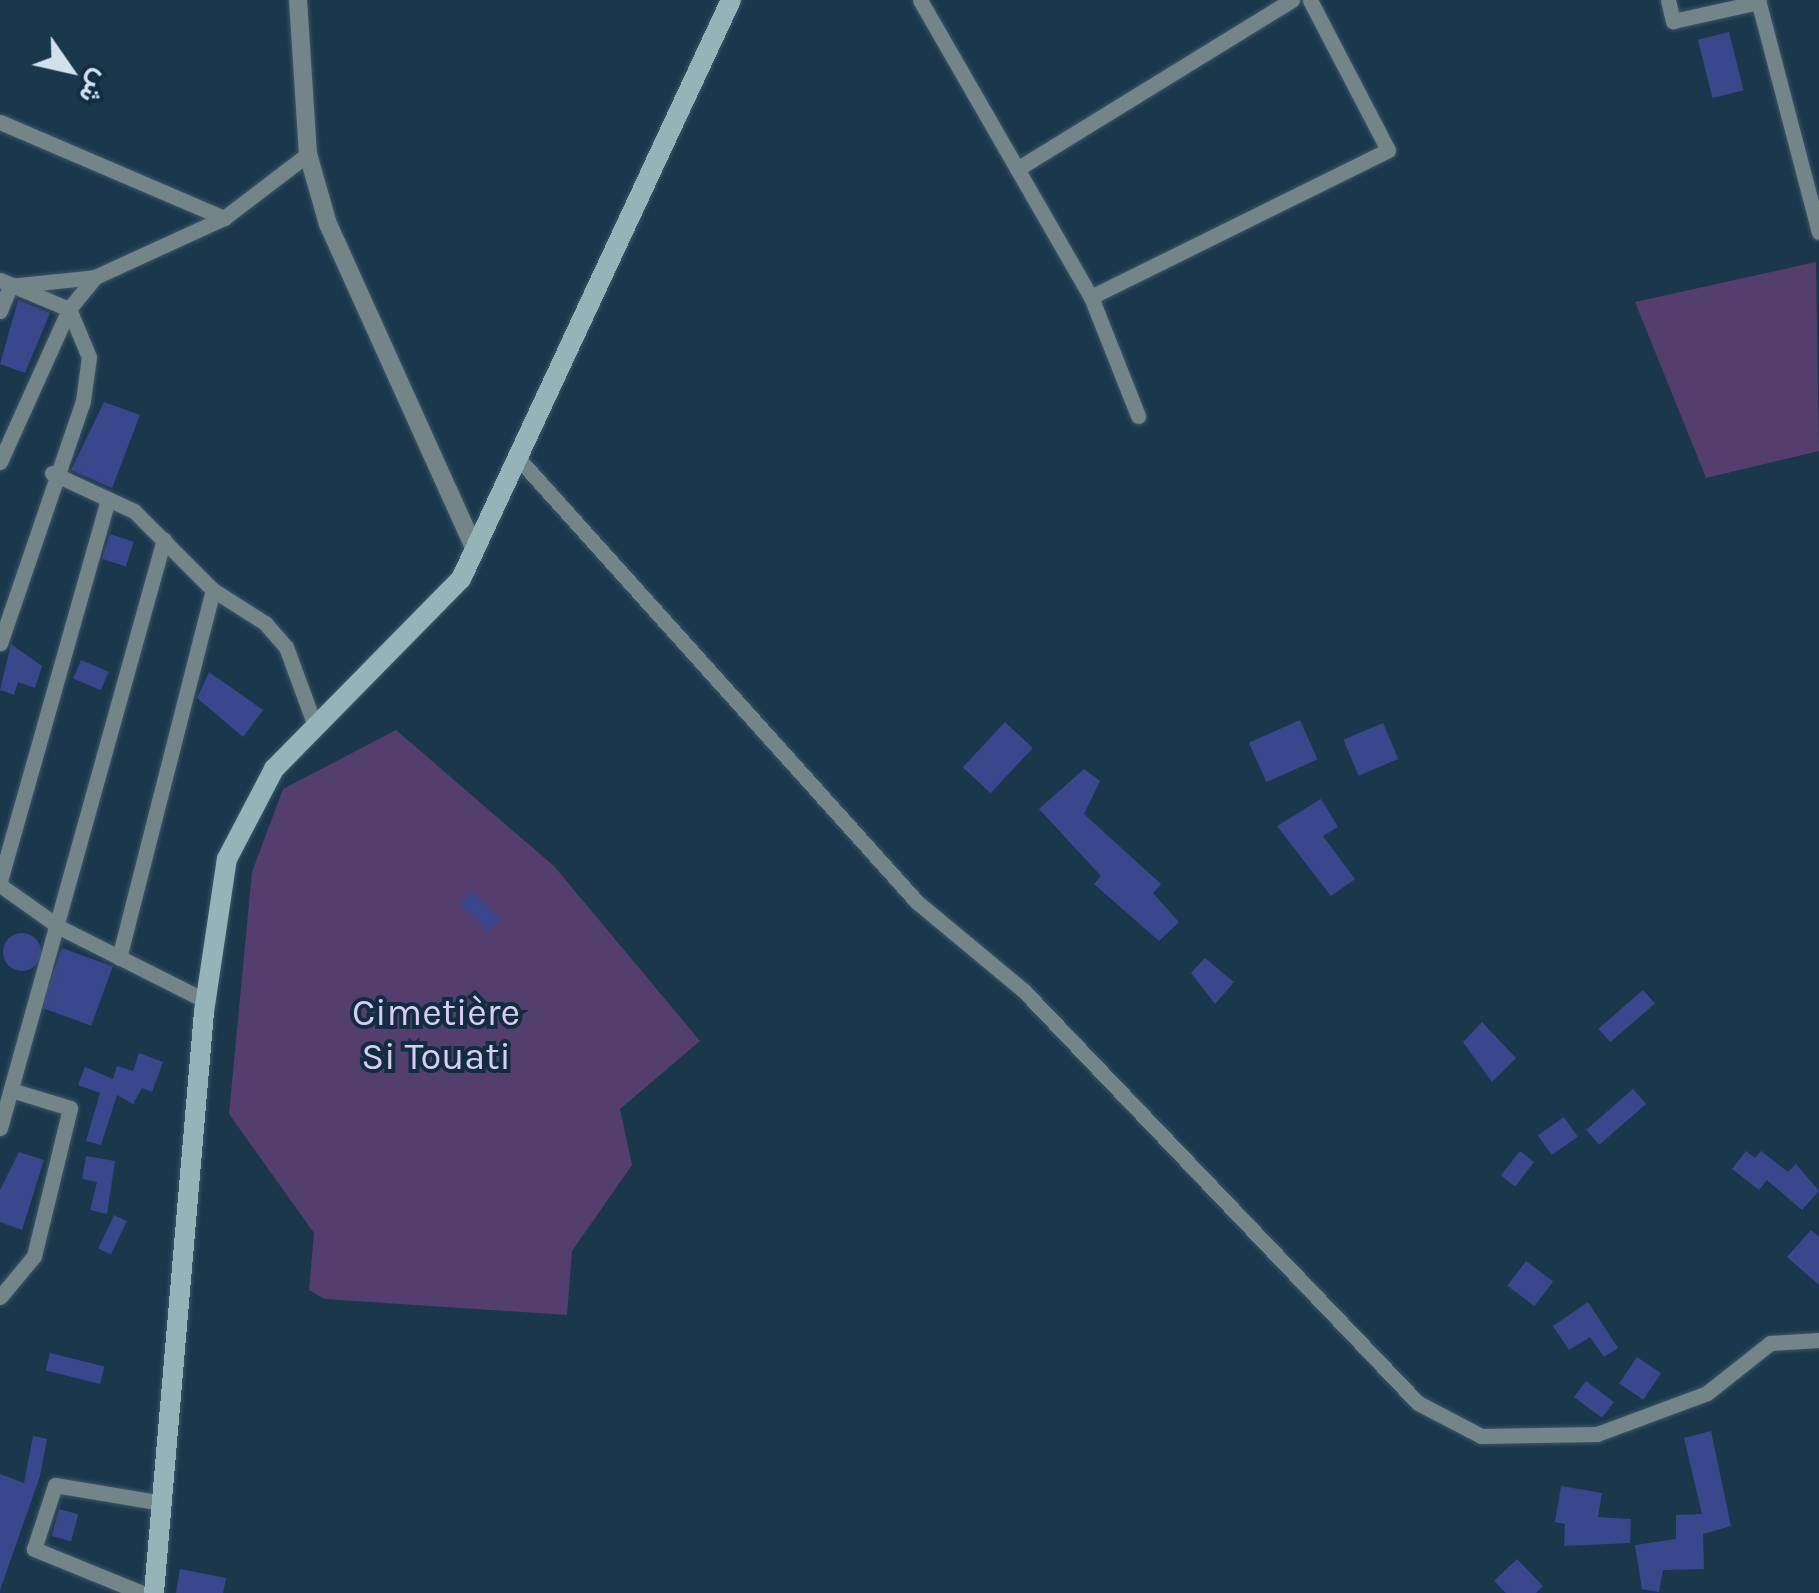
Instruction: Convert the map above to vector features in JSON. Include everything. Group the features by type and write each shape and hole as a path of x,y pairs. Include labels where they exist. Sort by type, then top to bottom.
{"main road":[{"path":"154,1593 206,1002 227,859 244,816 315,726 433,616 475,550 730,0"}],"street":[{"path":"298,0 308,154 357,303 475,550"},
{"path":"920,0 1091,297 1138,416"},
{"path":"1017,170 1292,0"},
{"path":"1091,297 1388,150 1310,0"},
{"path":"1668,0 1673,21 1759,1 1819,232"},
{"path":"0,122 224,218"},
{"path":"5,283 95,277 224,218 308,154"},
{"path":"0,462 69,309 95,277"},
{"path":"5,283 69,309"},
{"path":"0,312 5,283"},
{"path":"0,642 52,473 88,381 69,309"},
{"path":"518,458 917,902 1023,990 1250,1235 1448,1423 1481,1436 1597,1434 1708,1393 1770,1343 1819,1340"},
{"path":"52,473 108,498 164,538 212,590 286,646 315,726"},
{"path":"108,498 0,883 59,927 206,1002"},
{"path":"0,1128 59,927 164,538"},
{"path":"119,958 212,590"},
{"path":"0,1297 34,1256 70,1108 11,1090"},
{"path":"142,1593 34,1549 54,1484 162,1503"}],"green space":[{"path":"1816,262 1819,451 1706,478 1635,302"},
{"name":"Cimetière Si Touati","path":"396,730 554,866 700,1041 620,1109 632,1165 572,1251 567,1315 325,1299 309,1290 314,1233 229,1114 252,872 283,789"}],"building":[{"path":"1729,32 1744,90 1712,98 1698,40"},
{"path":"18,300 50,313 25,373 0,364"},
{"path":"104,402 140,415 112,488 71,470"},
{"path":"110,534 134,542 126,566 102,559"},
{"path":"11,644 42,666 35,688 18,682 14,695 0,690"},
{"path":"81,660 109,672 101,690 73,678"},
{"path":"209,672 263,710 243,737 197,698"},
{"path":"1300,720 1317,759 1266,782 1249,743"},
{"path":"1005,722 1033,748 991,793 963,767"},
{"path":"1383,723 1398,759 1359,776 1343,740"},
{"path":"1084,769 1100,781 1084,814 1161,884 1153,893 1179,922 1159,941 1094,884 1101,876 1039,809"},
{"path":"1321,799 1338,827 1323,836 1355,879 1331,896 1277,826"},
{"path":"472,892 501,920 489,932 460,904"},
{"path":"22,933 35,939 41,952 35,965 22,971 9,965 3,952 9,939"},
{"path":"62,948 113,966 91,1026 40,1007"},
{"path":"1205,958 1234,982 1215,1004 1191,973"},
{"path":"1643,990 1655,1004 1610,1042 1598,1029"},
{"path":"1482,1022 1516,1058 1492,1082 1463,1042"},
{"path":"139,1053 163,1062 152,1092 142,1088 133,1104 117,1095 101,1145 86,1141 100,1093 78,1085 85,1067 113,1079 117,1066 133,1071"},
{"path":"1633,1089 1646,1104 1599,1145 1586,1130"},
{"path":"1564,1117 1578,1137 1552,1155 1538,1135"},
{"path":"1520,1151 1534,1162 1515,1187 1501,1175"},
{"path":"1746,1151 1755,1158 1761,1151 1788,1172 1796,1164 1819,1191 1802,1210 1767,1180 1759,1190 1732,1169"},
{"path":"19,1152 44,1160 22,1230 0,1222 0,1190"},
{"path":"86,1156 115,1161 107,1214 90,1210 97,1182 82,1179"},
{"path":"114,1215 127,1221 111,1254 98,1249"},
{"path":"1811,1230 1819,1237 1819,1285 1787,1257"},
{"path":"1526,1261 1553,1281 1534,1306 1507,1286"},
{"path":"1588,1302 1618,1348 1604,1357 1590,1337 1569,1350 1553,1326"},
{"path":"50,1353 104,1367 100,1384 46,1370"},
{"path":"1637,1357 1661,1373 1643,1400 1619,1384"},
{"path":"1586,1381 1614,1402 1602,1418 1574,1397"},
{"path":"1711,1431 1731,1526 1703,1534 1704,1569 1663,1570 1659,1592 1642,1589 1635,1545 1676,1539 1676,1515 1702,1514 1684,1438"},
{"path":"33,1436 47,1439 40,1476 0,1590 0,1474 24,1483"},
{"path":"1561,1486 1602,1493 1598,1517 1631,1519 1630,1543 1564,1546 1565,1524 1555,1522"},
{"path":"59,1509 78,1514 71,1541 52,1536"},
{"path":"1517,1559 1543,1586 1536,1593 1506,1593 1494,1581"},
{"path":"180,1569 226,1578 223,1593 176,1593"}]}
